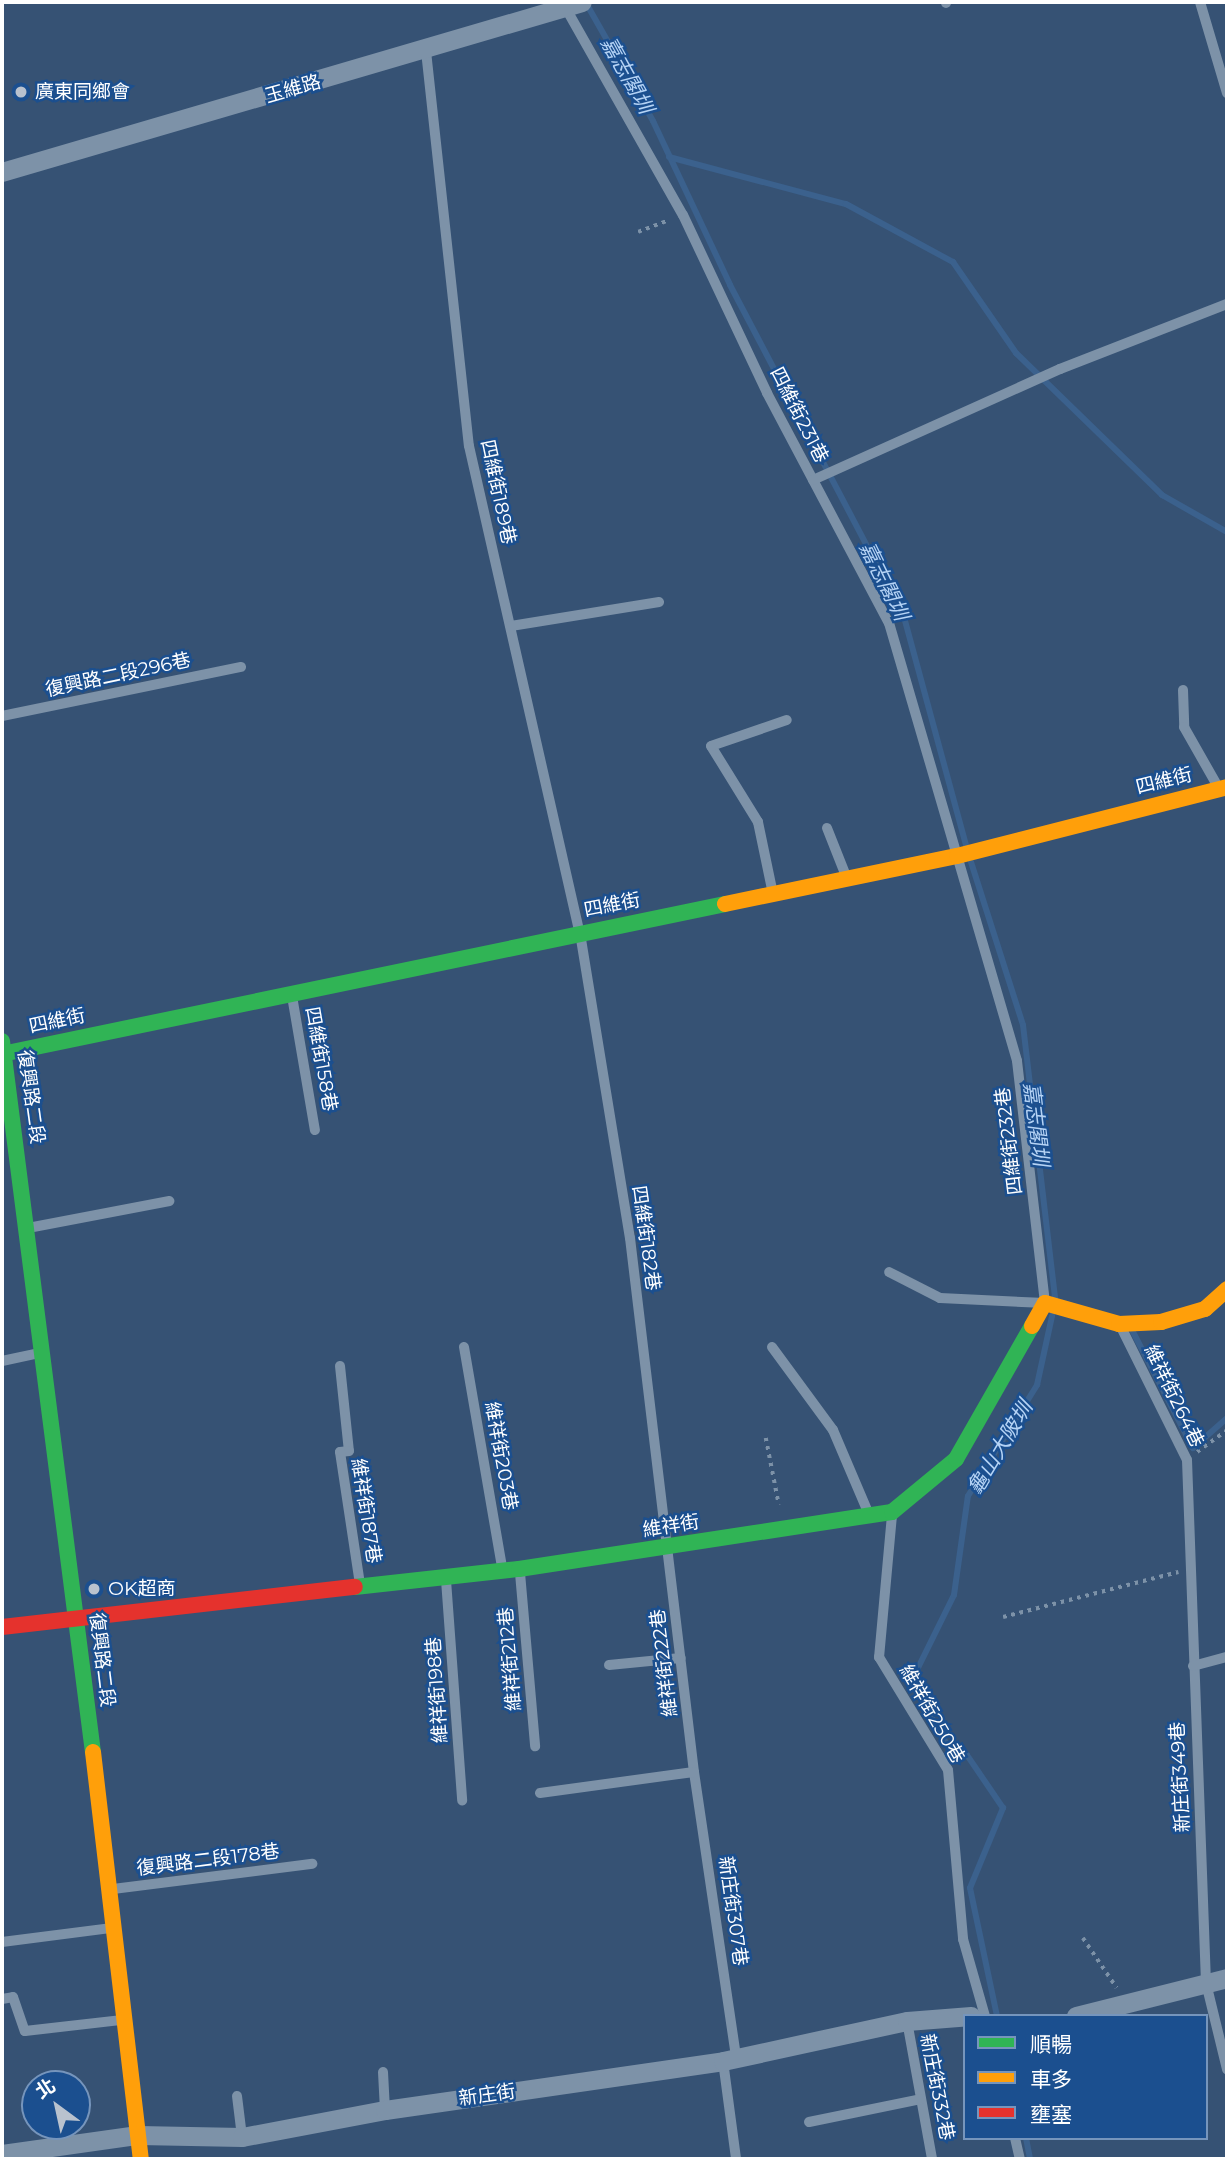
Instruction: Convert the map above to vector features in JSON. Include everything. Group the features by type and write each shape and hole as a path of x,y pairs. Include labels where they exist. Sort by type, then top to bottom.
{"street":[{"name":"玉維路","path":"2,172 426,51 570,4"},
{"name":"四維街","path":"2,1050 292,994 848,880 957,856 1223,788"},
{"name":"復興路二段","path":"2,1050 27,1228 109,1889 117,1928 141,2159"},
{"path":"892,1512 956,1459 1045,1303 1119,1324 1161,1322 1205,1309 1227,1289"},
{"name":"維祥街","path":"2,1627 360,1588 668,1549 892,1512"},
{"path":"1084,2014 1227,1978"},
{"name":"新庄街","path":"2,2154 138,2135 242,2137 386,2110 730,2059 906,2021 963,2017"}],"lane":[{"path":"1200,2 1227,93"},
{"name":"四維街231巷","path":"570,4 683,215 813,480 889,623 957,856"},
{"name":"四維街189巷","path":"426,51 469,446 580,933"},
{"path":"813,480 1060,369 1227,304"},
{"path":"510,626 659,602"},
{"name":"復興路二段296巷","path":"2,716 241,667"},
{"path":"1183,690 1184,727 1223,788"},
{"path":"773,894 758,822 711,746 787,720"},
{"path":"827,828 848,880"},
{"name":"四維街232巷","path":"957,856 1017,1061 1045,1303"},
{"name":"四維街182巷","path":"580,933 630,1238 668,1549"},
{"name":"四維街158巷","path":"292,994 315,1130"},
{"path":"27,1228 169,1201"},
{"path":"889,1272 940,1298 1045,1303"},
{"name":"維祥街264巷","path":"1119,1324 1187,1460 1188,1569"},
{"name":"維祥街203巷","path":"464,1347 511,1569"},
{"path":"772,1347 833,1430 869,1515"},
{"path":"2,1361 42,1353"},
{"name":"維祥街187巷","path":"340,1366 349,1451 340,1452 360,1588"},
{"name":"維祥街250巷","path":"892,1512 879,1657 948,1770 963,1939 984,2014"},
{"name":"維祥街222巷","path":"668,1549 694,1772"},
{"name":"維祥街212巷","path":"511,1569 535,1746"},
{"name":"新庄街349巷","path":"1188,1569 1206,1983 1227,2068"},
{"name":"維祥街198巷","path":"446,1577 462,1800"},
{"path":"1192,1666 1227,1657"},
{"path":"609,1665 681,1658"},
{"path":"540,1793 694,1772"},
{"name":"新庄街307巷","path":"694,1772 730,2059 736,2159"},
{"name":"復興路二段178巷","path":"109,1889 312,1864"},
{"path":"2,1942 117,1928"},
{"path":"2,1999 13,1997 24,2031 126,2019"},
{"name":"新庄街332巷","path":"906,2021 932,2159"},
{"path":"383,2072 386,2110"},
{"path":"237,2096 242,2137"},
{"path":"809,2122 921,2099"},
{"path":"1015,2140 1020,2159"}],"path":[{"path":"638,232 683,215"},
{"path":"1187,1460 1227,1430"},
{"path":"766,1438 784,1529"},
{"path":"1003,1617 1188,1569"},
{"path":"1083,1938 1127,2003"}],"waterway":[{"name":"嘉志閣圳","path":"586,3 653,121 730,285 904,617 966,845"},
{"path":"669,157 846,204 953,262 1016,353 1162,495 1227,532"},
{"name":"嘉志閣圳","path":"971,862 1023,1025 1055,1299"},
{"name":"龜山大陂圳","path":"997,2014 970,1888 1003,1808 967,1755 948,1746 911,1682 954,1595 968,1496 1037,1385 1052,1316"},
{"path":"1132,1330 1193,1448 1227,1418"},
{"name":"龜山大陂圳","path":"1026,2140 1030,2159"}],"traffic: fast":[{"path":"2,1054 725,904"},
{"path":"2,1041 93,1752"},
{"path":"355,1587 519,1569 892,1512 956,1459 1032,1326"}],"traffic: slow":[{"path":"725,904 957,856 1227,787"},
{"path":"1032,1326 1045,1303 1119,1324 1161,1322 1205,1309 1227,1289"},
{"path":"93,1752 141,2159"}],"traffic: jam":[{"path":"2,1627 355,1587"}],"place":[{"name":"廣東同鄉會","path":"21,92"},
{"name":"OK超商","path":"94,1589"}]}
